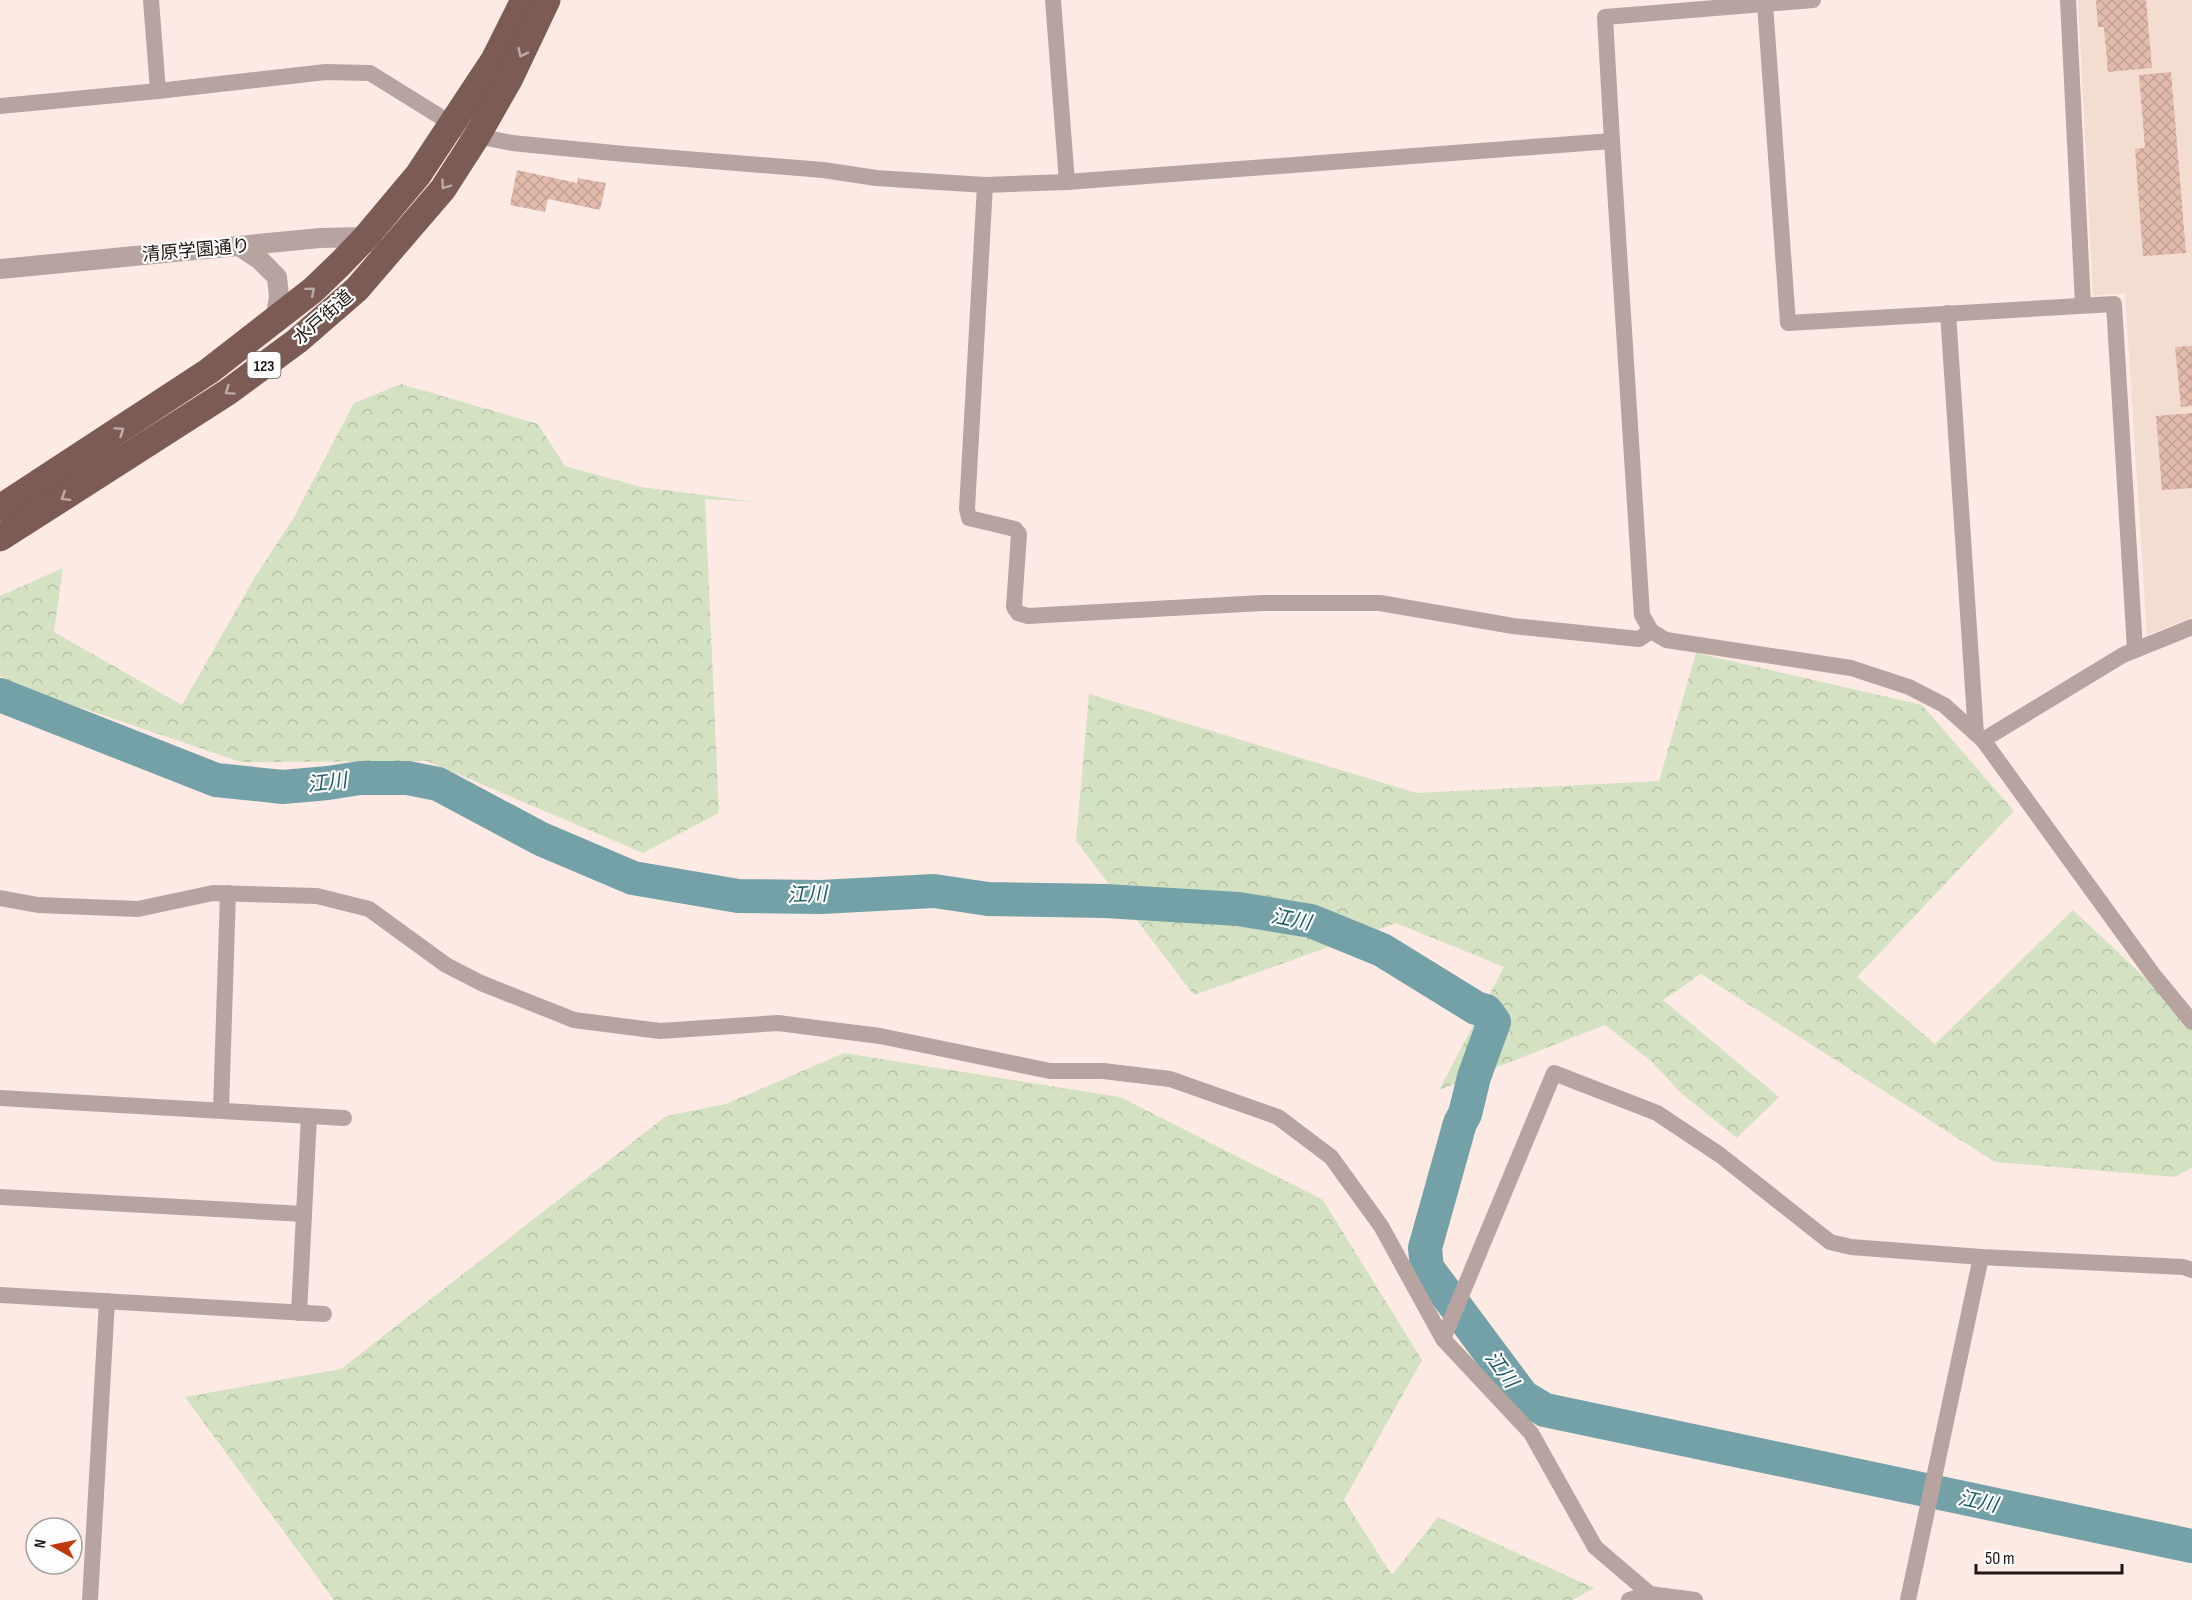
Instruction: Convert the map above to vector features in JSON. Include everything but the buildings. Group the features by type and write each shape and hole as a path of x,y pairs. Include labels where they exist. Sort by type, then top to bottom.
{"highway":[{"name":"水戸街道","path":"0,508 209,371 313,290 366,237 418,176 494,60 524,0"},
{"name":"水戸街道","path":"0,538 228,392 297,341 357,289 443,189 510,78 547,0"}],"street":[{"path":"151,0 158,92"},
{"path":"1053,0 1067,182"},
{"path":"1605,0 1642,615 1651,631 1666,640 1861,671 1909,687 1944,705 1979,737 2152,974 2192,1022"},
{"path":"1605,17 1813,0"},
{"path":"2068,0 2083,305"},
{"path":"1765,4 1788,322 2114,304 2135,649"},
{"path":"0,106 158,92 326,72 370,73 452,124 477,136 512,143 823,170 876,178 985,185 1067,182 1612,141"},
{"path":"985,185 967,509 969,518 1015,529 1019,534 1014,607 1018,613 1028,616 1262,603 1380,603 1513,626 1639,639 1651,631"},
{"name":"清原学園通り","path":"0,269 320,237 366,237"},
{"path":"366,237 388,253"},
{"path":"239,246 260,260 277,276 279,297 275,320"},
{"path":"1948,313 1979,737"},
{"path":"1979,737 2135,649 2192,627"},
{"path":"0,898 38,905 138,909 213,893 317,896 369,909 446,965 481,983 574,1020 660,1031 778,1023 880,1036 1050,1071 1103,1071 1170,1079 1278,1117 1331,1157 1381,1226 1443,1340 1531,1433 1595,1547 1650,1594"},
{"path":"221,1110 228,893"},
{"path":"1443,1340 1554,1074 1657,1113 1720,1155 1830,1242 1851,1247 1981,1257 2183,1267 2192,1270"},
{"path":"0,1098 344,1118"},
{"path":"299,1313 309,1116"},
{"path":"0,1197 304,1214"},
{"path":"1908,1600 1981,1257"},
{"path":"0,1295 324,1314"},
{"path":"90,1600 107,1301"},
{"path":"1629,1600 1650,1594 1695,1600"}],"shaded area":[{"path":"2078,0 2192,0 2192,617 2147,635 2125,293 2093,296"}],"green space":[{"path":"401,384 538,424 565,466 641,487 757,502 705,499 719,813 643,853 427,761 241,762 23,688 0,676 0,596 63,568 54,632 182,705 255,577 293,519 354,403"},
{"path":"1696,653 1922,705 2014,811 1857,977 1935,1044 2073,910 2192,1022 2192,1168 2174,1177 1995,1162 1701,974 1663,1000 1779,1097 1737,1138 1682,1094 1651,1061 1605,1025 1439,1090 1504,967 1396,923 1194,995 1076,841 1089,694 1417,793 1659,781"},
{"path":"844,1053 1120,1097 1323,1200 1422,1360 1344,1500 1392,1575 1438,1517 1594,1588 1572,1600 334,1600 185,1397 341,1369 666,1116 726,1104"}],"waterway":[{"name":"江川","path":"0,695 216,780 283,787 360,778 408,778 438,784 541,839 633,878 738,896 821,897 934,891 988,899 1105,901 1238,909 1311,921 1382,950 1476,1008 1486,1011 1494,1022 1474,1077 1425,1248 1427,1268 1523,1397 1545,1410 2192,1546"}]}
